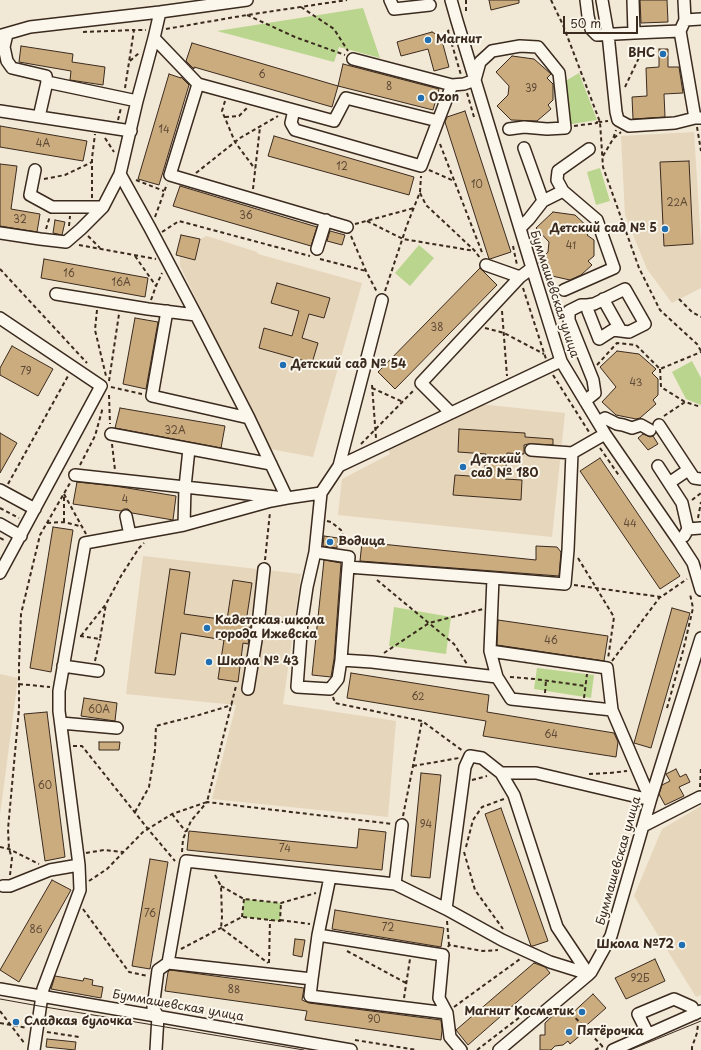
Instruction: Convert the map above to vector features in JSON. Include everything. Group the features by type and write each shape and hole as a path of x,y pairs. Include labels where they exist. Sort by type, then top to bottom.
{"street":[{"path":"39,117 47,82 46,76 12,68 7,61 3,35 30,27 247,0"},
{"path":"390,0 394,9 430,5"},
{"name":"Буммашевская улица","path":"451,0 561,360 605,434 693,563 701,590"},
{"path":"586,0 591,29 596,35 680,31"},
{"path":"602,0 608,34 616,112 618,120 629,126 675,123 698,118 680,31 685,20 684,0"},
{"path":"633,0 634,33"},
{"path":"0,233 66,242 81,229 97,207 120,174 160,12"},
{"path":"685,20 701,19"},
{"path":"155,34 198,84 334,121 346,98 436,125"},
{"path":"353,58 452,85 464,84 475,80 480,62 492,51 520,46 538,47 559,73 565,128 547,129 524,127 509,129"},
{"path":"47,82 137,101"},
{"path":"198,84 170,175 347,227"},
{"path":"292,110 291,124 295,130 421,166 452,85"},
{"path":"0,111 130,131"},
{"path":"524,148 543,201"},
{"path":"564,290 614,268 598,220 563,191 557,180 558,171 589,150"},
{"path":"35,170 30,195 52,207 97,207"},
{"path":"120,174 196,315 249,418 287,498"},
{"path":"520,228 530,219 543,201 563,191"},
{"path":"317,249 326,220"},
{"path":"486,265 520,277"},
{"path":"451,413 421,383 520,277 532,268"},
{"path":"585,401 595,393 593,380 569,320 569,311 581,305 594,304 625,289 645,324 629,332 613,330 599,339 587,305"},
{"path":"56,294 148,310 196,315"},
{"path":"603,299 621,331"},
{"path":"349,562 341,660 338,679 330,689 297,687 301,632 307,587 315,552 321,493 339,466 366,381 382,300"},
{"path":"167,311 152,396 249,418"},
{"path":"0,318 101,386 35,509 19,535 0,573"},
{"path":"339,466 561,360"},
{"path":"598,422 605,418 617,424 632,428 641,425 652,428 694,478 701,479"},
{"path":"111,434 271,464"},
{"path":"531,450 572,453 605,434"},
{"path":"184,525 185,487 189,448"},
{"path":"315,552 349,562 363,568 565,584 572,453"},
{"path":"658,466 682,503 695,529 680,543"},
{"path":"669,483 688,470"},
{"path":"75,475 287,498"},
{"path":"3,489 35,509"},
{"path":"30,1048 43,989 80,890 79,865 59,711 63,666 85,543 184,525 271,501 321,493"},
{"path":"126,516 130,535"},
{"path":"0,524 19,535"},
{"path":"248,689 264,569"},
{"path":"493,578 490,651 497,677 511,699 612,710"},
{"path":"255,631 301,632"},
{"name":"Буммашевская улица","path":"499,1050 592,972 611,936 651,798 699,652 701,638"},
{"path":"490,651 607,668 612,710 651,798 642,798 536,773 501,773"},
{"path":"341,660 474,673 497,677"},
{"path":"63,666 96,670"},
{"path":"61,723 117,728"},
{"path":"446,909 465,767 470,756 482,758 501,773 514,795 557,927 588,975"},
{"path":"643,826 700,797"},
{"path":"395,884 402,825"},
{"path":"156,1050 158,1016 153,1008 158,970 169,959 185,866 209,863 395,884 529,953 588,975"},
{"path":"1,887 10,886 50,870 79,865"},
{"path":"330,877 319,930 310,996 447,1013"},
{"path":"319,930 412,950 446,950 439,998 447,1013 450,1037 461,1050"},
{"path":"169,959 268,969 312,979"},
{"name":"Буммашевская улица","path":"0,989 42,995 336,1049 351,1050"},
{"path":"607,1048 648,1034 698,1012 692,1007 674,999 638,1014 648,1034"}],"path":[{"path":"155,34 247,15 347,0"},
{"path":"466,1 470,0"},
{"path":"551,0 563,25 600,122 603,167 639,268 660,310 697,344 701,352 660,369"},
{"path":"301,7 334,29 353,58"},
{"path":"247,15 295,37 353,58"},
{"path":"625,87 651,33"},
{"path":"228,92 222,111 235,142 255,169"},
{"path":"225,117 239,116 255,100"},
{"path":"187,179 235,142 292,110"},
{"path":"698,118 701,151"},
{"path":"565,128 597,123 597,120 600,122 618,120 613,139 602,157"},
{"path":"96,125 114,152"},
{"path":"96,125 92,162 97,207"},
{"path":"436,125 454,181 486,265"},
{"path":"252,199 260,127"},
{"path":"33,181 65,175 92,162"},
{"path":"382,300 420,192 421,166 454,181"},
{"path":"120,174 164,192"},
{"path":"152,232 170,175"},
{"path":"420,192 426,205 474,251 486,265"},
{"path":"44,240 52,207"},
{"path":"382,300 366,271 347,227 414,208"},
{"path":"367,221 403,239 474,251"},
{"path":"152,232 179,222 366,271"},
{"path":"66,242 167,261 156,286 148,310"},
{"path":"135,255 156,286"},
{"path":"0,269 92,368"},
{"path":"501,298 508,386"},
{"path":"679,299 692,312 701,317"},
{"path":"98,301 95,330 108,386"},
{"path":"108,386 119,311"},
{"path":"474,325 504,333 544,354"},
{"path":"590,371 617,343 636,345 660,369 661,387 685,402 701,407"},
{"path":"3,489 71,371"},
{"path":"366,381 372,388 403,402"},
{"path":"366,381 372,388 376,429 376,448"},
{"path":"360,445 421,383"},
{"path":"108,386 152,396"},
{"path":"1,887 10,880 12,858 9,849 8,829 19,709 21,614 40,535 75,475 95,436 104,400"},
{"path":"652,428 685,402"},
{"path":"64,493 64,522"},
{"path":"64,493 90,542"},
{"path":"264,569 271,501"},
{"path":"695,529 701,502"},
{"path":"0,508 24,521 19,535"},
{"path":"319,518 331,522 341,530 349,562"},
{"path":"47,523 64,522 83,527"},
{"path":"81,636 106,604 121,576 139,548 157,530"},
{"path":"568,550 574,551 614,617 607,668"},
{"path":"363,568 454,644 474,673"},
{"path":"607,668 660,597 688,578"},
{"path":"565,584 660,597"},
{"path":"96,670 106,604"},
{"path":"372,662 429,623 492,607"},
{"path":"69,634 100,639"},
{"path":"583,707 588,665"},
{"path":"497,677 534,679 585,686"},
{"path":"19,684 60,687"},
{"path":"185,866 182,852 183,840 191,821 207,802 236,686 248,689"},
{"path":"330,689 335,703 422,720 470,756"},
{"path":"135,812 149,787 155,750 156,726 232,705"},
{"path":"80,887 107,869 143,832 172,814 207,802 402,825 412,766 422,720"},
{"path":"64,746 82,746 148,829 185,866"},
{"path":"412,766 470,756"},
{"path":"700,797 701,766"},
{"path":"575,782 586,774 609,774 638,770"},
{"path":"463,782 501,773"},
{"path":"504,929 475,890 464,852 473,820 482,807 514,795"},
{"path":"172,814 186,832"},
{"path":"0,848 9,849 50,870"},
{"path":"77,854 104,850 123,852"},
{"path":"209,863 221,886 221,928"},
{"path":"221,886 244,899 281,903 327,890"},
{"path":"242,917 244,899"},
{"path":"77,900 128,972 157,978"},
{"path":"280,920 281,903"},
{"path":"446,909 446,950 483,952 515,946"},
{"path":"169,959 242,917 280,920 319,930"},
{"path":"268,969 270,920"},
{"path":"221,928 268,969"},
{"path":"345,950 406,983"},
{"path":"403,1008 412,950"},
{"path":"447,1013 529,953"},
{"path":"565,1007 607,1048 607,1050"},
{"path":"0,1010 30,1048"},
{"path":"692,1050 697,1033 698,1012"},
{"path":"595,1050 607,1048"}],"shaded area":[{"name":"Детский сад № 5","path":"694,132 701,243 701,288 672,303 647,269 625,215 621,136"},
{"name":"Детский сад № 54","path":"207,236 257,252 258,254 362,283 313,457 270,449 267,446 180,266 180,257 195,260 200,239"},
{"name":"Детский сад № 180","path":"479,404 565,413 552,537 338,515 342,479 390,454 388,449"},
{"name":"Школа № 43","path":"143,556 301,574 283,704 396,721 388,817 212,799 236,705 126,694"},
{"path":"0,674 18,678 0,815"},
{"name":"Школа №72","path":"701,806 701,995 696,997 634,896 662,829"}],"green space":[{"path":"363,8 380,58 339,47 334,62 217,31"},
{"path":"579,73 597,120 566,125 567,80"},
{"path":"600,168 610,201 596,205 587,172"},
{"path":"419,245 434,258 410,286 395,273"},
{"path":"692,361 701,378 701,405 686,399 672,372"},
{"path":"394,607 451,617 446,654 389,646"},
{"path":"537,668 594,675 591,698 534,689"},
{"path":"244,899 281,903 280,921 242,917"}],"building":[{"path":"489,0 519,0 519,3 491,10"},
{"path":"640,0 667,0 668,22 641,23"},
{"path":"432,32 441,37 449,67 434,71 428,49 401,56 397,42"},
{"path":"192,43 338,86 332,107 194,67 194,69 186,61"},
{"path":"21,46 73,54 72,62 105,67 103,85 70,80 71,71 19,62"},
{"path":"659,49 668,49 668,67 679,67 683,93 664,94 665,117 633,119 632,97 647,96 646,68 659,67"},
{"path":"512,56 534,59 551,74 547,78 553,84 553,100 548,105 551,109 537,121 511,120 497,106 508,95 509,86 496,72"},
{"path":"343,64 439,89 433,110 338,86"},
{"path":"169,74 181,77 189,85 159,185 138,179"},
{"path":"465,111 511,252 490,259 445,122 447,117"},
{"path":"0,126 87,141 83,161 0,147"},
{"path":"274,136 414,177 409,195 268,156"},
{"path":"689,161 693,244 664,246 660,162"},
{"path":"0,164 17,166 11,209 40,214 37,232 0,226"},
{"path":"180,186 317,227 311,246 173,206"},
{"path":"553,212 575,215 591,230 587,235 594,240 594,256 588,261 592,265 581,275 570,280 552,276 538,263 548,252 549,242 536,228"},
{"path":"55,220 65,222 62,235 53,233"},
{"path":"330,231 345,235 342,245 327,241"},
{"path":"181,235 200,239 195,260 176,255"},
{"path":"44,259 148,278 145,297 41,278"},
{"path":"480,268 497,285 395,389 378,372"},
{"path":"277,283 330,298 324,318 309,314 302,338 318,343 312,363 259,348 264,328 292,336 299,311 271,303"},
{"path":"135,318 158,322 146,389 123,384"},
{"path":"12,346 53,369 38,396 0,375 0,368"},
{"path":"617,351 639,354 656,369 652,373 658,379 658,395 653,400 656,404 640,418 636,419 616,415 602,402 616,387 600,367"},
{"path":"120,408 225,426 221,448 115,428"},
{"path":"459,429 525,433 525,437 553,439 553,445 528,444 524,445 524,454 507,453 505,479 522,480 521,500 453,495 455,475 484,477 486,454 458,452"},
{"path":"0,433 17,443 0,473"},
{"path":"643,434 650,437 653,436 658,444 648,450 638,438"},
{"path":"600,458 680,576 660,589 580,471"},
{"path":"77,482 115,486 176,496 173,520 132,513 128,509 121,511 73,504"},
{"path":"53,527 73,530 51,672 30,668"},
{"name":"Водица","path":"324,536 338,538 337,548 323,546"},
{"path":"362,542 536,560 536,546 557,547 561,552 559,576 360,561"},
{"path":"324,560 341,563 334,659 331,677 312,675"},
{"name":"Кадетская школа города Ижевска","path":"170,569 190,572 184,614 227,620 233,580 252,583 246,622 251,623 251,627 247,628 244,634 245,638 249,640 248,644 243,643 238,682 218,679 224,640 181,633 175,675 155,673"},
{"path":"672,608 690,613 651,748 634,743"},
{"path":"498,620 608,636 604,661 497,645"},
{"path":"351,673 489,695 487,712 614,733 618,742 616,757 483,736 486,721 347,698"},
{"path":"84,698 117,703 115,721 81,716"},
{"path":"47,712 65,857 45,861 24,714"},
{"path":"99,742 120,742 119,750 99,750"},
{"path":"676,769 680,777 686,774 690,782 679,787 684,796 665,805 659,794 662,785 670,781 666,774"},
{"path":"421,773 441,775 430,878 411,876"},
{"path":"501,808 548,941 533,946 531,946 485,814"},
{"path":"359,829 386,832 382,870 187,850 189,831 357,848"},
{"path":"150,859 168,862 150,969 132,966"},
{"path":"52,880 71,890 19,982 0,970"},
{"path":"335,910 444,928 441,947 332,929"},
{"path":"295,939 305,940 302,957 293,955"},
{"path":"655,959 665,981 626,999 615,978"},
{"path":"534,963 545,967 550,973 468,1045 456,1030"},
{"path":"170,970 304,988 302,1000 309,1003 441,1020 441,1040 305,1020 307,1011 165,991 168,972"},
{"path":"55,976 83,981 84,978 93,980 92,985 103,987 101,998 51,989"},
{"path":"593,994 606,1008 580,1031 582,1034 570,1044 568,1041 563,1045 555,1046 551,1050 540,1050 540,1035 545,1035 545,1023 561,1008 568,1017"},
{"path":"47,1039 76,1042 75,1050 46,1047"}],"tram line":[{"path":"0,999 304,1050"},
{"path":"630,1050 701,1021"}],"place":[{"name":"Магнит","path":"428,40"},
{"name":"ВНС","path":"663,54"},
{"name":"Ozon","path":"421,98"},
{"name":"Детский сад № 5","path":"665,229"},
{"name":"Детский сад № 54","path":"283,365"},
{"name":"Детский сад № 180","path":"463,467"},
{"name":"Водица","path":"330,542"},
{"name":"Кадетская школа города Ижевска","path":"207,628"},
{"name":"Школа № 43","path":"209,662"},
{"name":"Школа №72","path":"682,945"},
{"name":"Магнит Косметик","path":"582,1012"},
{"name":"Сладкая булочка","path":"16,1022"},
{"name":"Пятёрочка","path":"569,1032"}]}
